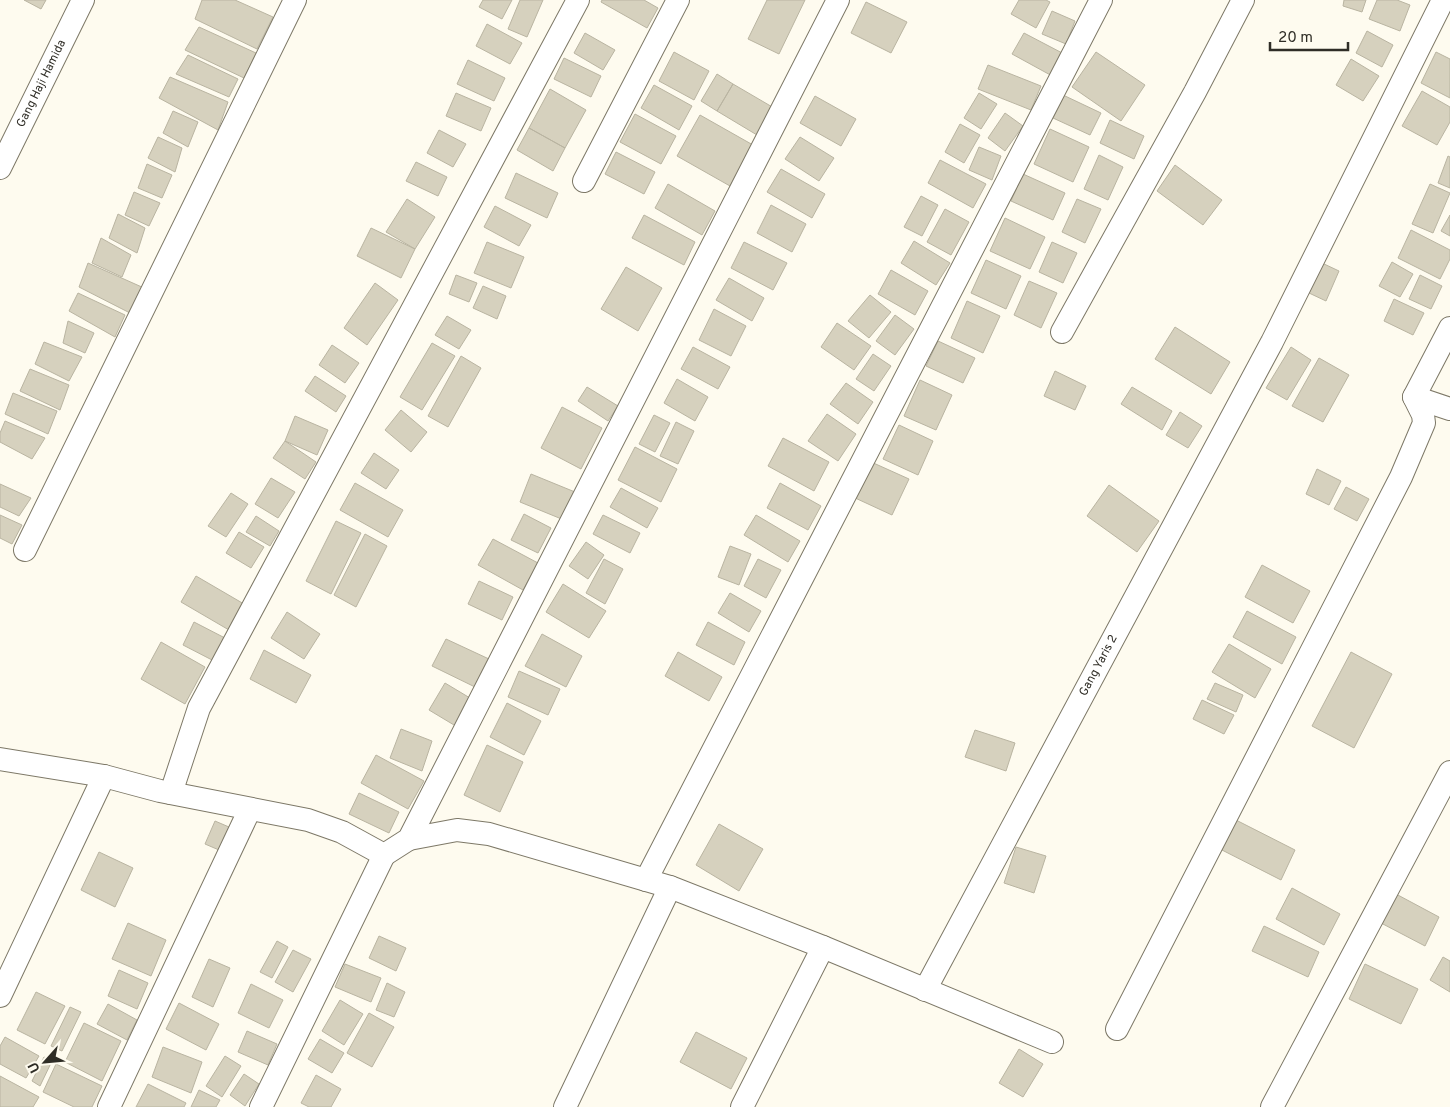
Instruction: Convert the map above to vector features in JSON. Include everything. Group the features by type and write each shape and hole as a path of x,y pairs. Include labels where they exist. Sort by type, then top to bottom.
{"street":[{"name":"Gang Haji Hamida","path":"0,168 83,0"},
{"path":"25,550 295,0"},
{"path":"171,793 198,708 578,0"},
{"path":"584,181 678,0"},
{"path":"409,839 838,0"},
{"path":"646,880 1101,0"},
{"path":"1062,332 1195,92 1243,0"},
{"name":"Gang Yaris 2","path":"925,990 1272,342 1443,0"},
{"path":"1414,397 1450,328"},
{"path":"1414,397 1450,409"},
{"path":"1117,1029 1401,477 1424,423 1423,415 1414,397"},
{"path":"0,759 104,776 171,793 308,820 342,832 384,854"},
{"path":"1272,1107 1450,772"},
{"path":"0,996 104,776"},
{"path":"109,1107 250,808"},
{"path":"261,1107 384,854 409,839 456,830 489,834 670,887 822,947 1052,1042"},
{"path":"566,1107 670,887"},
{"path":"742,1107 822,947"}],"building":[{"path":"24,0 46,0 41,9"},
{"path":"202,0 235,0 273,17 257,49 195,19"},
{"path":"483,0 512,0 502,19 479,7"},
{"path":"520,0 543,0 527,37 508,29"},
{"path":"602,0 644,0 658,8 647,28 601,2"},
{"path":"767,0 805,0 779,54 748,39"},
{"path":"1019,0 1046,0 1050,2 1036,28 1011,14"},
{"path":"1344,0 1366,0 1362,12 1343,6"},
{"path":"1377,0 1397,0 1410,5 1400,31 1369,19"},
{"path":"866,2 907,22 891,53 851,33"},
{"path":"1052,11 1075,21 1066,44 1042,34"},
{"path":"487,24 522,43 510,64 476,46"},
{"path":"199,27 256,53 244,78 185,50"},
{"path":"1367,31 1393,45 1382,67 1356,53"},
{"path":"585,33 615,50 603,70 574,53"},
{"path":"1024,33 1066,55 1054,77 1012,54"},
{"path":"674,52 709,71 694,100 659,81"},
{"path":"1096,52 1145,85 1121,121 1072,87"},
{"path":"1436,52 1450,59 1450,98 1421,83"},
{"path":"188,55 238,79 229,97 176,74"},
{"path":"564,58 601,76 591,97 554,79"},
{"path":"1351,59 1379,76 1363,101 1336,85"},
{"path":"468,60 505,78 494,101 457,84"},
{"path":"988,65 1041,86 1031,110 978,89"},
{"path":"717,74 733,84 717,111 701,101"},
{"path":"170,77 228,102 218,130 159,98"},
{"path":"733,84 774,108 757,135 717,111"},
{"path":"654,85 692,106 679,130 641,108"},
{"path":"550,89 586,110 565,148 529,128"},
{"path":"1422,91 1450,107 1450,122 1437,145 1402,126"},
{"path":"456,93 491,108 481,131 446,116"},
{"path":"979,93 997,104 981,129 964,118"},
{"path":"1063,95 1101,113 1090,135 1053,118"},
{"path":"815,96 856,119 841,146 800,123"},
{"path":"173,111 198,122 188,147 163,133"},
{"path":"1005,113 1023,126 1005,151 988,138"},
{"path":"635,114 676,136 661,164 620,142"},
{"path":"700,115 753,145 730,186 677,156"},
{"path":"1110,120 1144,136 1134,159 1100,143"},
{"path":"960,124 980,135 964,163 945,152"},
{"path":"529,128 565,148 553,171 517,150"},
{"path":"1050,129 1089,147 1073,182 1034,164"},
{"path":"439,130 466,144 453,167 427,153"},
{"path":"158,137 182,148 175,172 148,158"},
{"path":"800,137 834,158 819,181 785,159"},
{"path":"979,147 1001,156 992,180 969,170"},
{"path":"616,152 655,172 644,194 605,174"},
{"path":"1099,155 1123,167 1108,200 1084,189"},
{"path":"1448,156 1450,157 1450,188 1438,183"},
{"path":"940,160 986,184 973,208 928,183"},
{"path":"416,162 447,177 438,196 406,181"},
{"path":"147,164 172,175 162,198 138,188"},
{"path":"1175,165 1222,200 1203,225 1157,191"},
{"path":"781,169 825,194 812,218 767,192"},
{"path":"516,173 558,193 547,218 505,198"},
{"path":"1023,174 1065,193 1053,220 1011,201"},
{"path":"668,184 715,211 702,235 655,208"},
{"path":"1430,184 1450,193 1433,233 1412,224"},
{"path":"134,192 160,203 149,226 125,215"},
{"path":"921,196 938,205 922,236 904,227"},
{"path":"407,199 435,217 415,249 386,232"},
{"path":"1077,199 1101,209 1085,243 1062,232"},
{"path":"771,205 806,224 792,252 757,233"},
{"path":"495,206 531,225 519,246 484,227"},
{"path":"945,209 969,222 951,255 927,242"},
{"path":"118,214 145,228 137,253 109,238"},
{"path":"644,215 695,242 684,265 632,238"},
{"path":"1450,215 1450,236 1441,231"},
{"path":"1005,218 1045,237 1030,269 990,251"},
{"path":"371,228 415,249 401,278 357,256"},
{"path":"1411,230 1450,250 1450,259 1440,279 1398,258"},
{"path":"101,238 131,255 122,277 92,263"},
{"path":"914,241 950,263 936,285 901,263"},
{"path":"487,242 524,257 511,288 474,273"},
{"path":"744,242 787,263 773,290 731,268"},
{"path":"1052,242 1077,253 1063,283 1039,272"},
{"path":"986,260 1021,276 1006,309 971,293"},
{"path":"1392,262 1413,274 1400,297 1379,286"},
{"path":"88,263 144,288 130,313 79,287"},
{"path":"1322,263 1339,271 1326,301 1309,293"},
{"path":"626,267 662,288 638,331 601,309"},
{"path":"891,270 928,291 915,315 878,294"},
{"path":"456,275 477,283 469,302 449,294"},
{"path":"1420,275 1442,286 1431,309 1409,299"},
{"path":"729,278 764,298 752,321 716,300"},
{"path":"1029,281 1057,293 1041,328 1014,315"},
{"path":"375,283 398,300 367,345 344,328"},
{"path":"483,286 506,296 497,319 473,308"},
{"path":"78,293 125,315 115,337 69,311"},
{"path":"870,295 891,312 869,338 848,321"},
{"path":"1394,299 1424,313 1413,335 1384,321"},
{"path":"967,301 1000,316 983,353 951,338"},
{"path":"714,309 746,326 731,356 699,340"},
{"path":"895,315 914,329 895,355 876,341"},
{"path":"447,316 471,330 459,349 435,335"},
{"path":"68,321 94,333 85,353 63,343"},
{"path":"837,323 871,346 854,370 821,347"},
{"path":"1175,327 1230,362 1211,394 1155,359"},
{"path":"938,341 975,358 963,383 926,366"},
{"path":"44,342 82,357 69,381 35,364"},
{"path":"432,343 455,356 422,410 400,397"},
{"path":"332,345 359,363 345,383 319,365"},
{"path":"693,347 730,367 718,389 681,369"},
{"path":"1291,347 1311,360 1287,400 1266,388"},
{"path":"873,354 891,366 874,391 856,379"},
{"path":"461,356 481,368 448,427 428,416"},
{"path":"1319,358 1349,375 1323,422 1292,406"},
{"path":"30,369 69,385 60,410 20,391"},
{"path":"1055,371 1086,386 1075,410 1044,396"},
{"path":"315,376 346,396 336,412 305,391"},
{"path":"677,379 708,397 695,421 664,403"},
{"path":"920,380 952,395 936,430 904,416"},
{"path":"846,383 873,402 858,424 830,404"},
{"path":"587,387 618,406 608,421 578,401"},
{"path":"1132,387 1172,411 1162,430 1121,404"},
{"path":"13,393 57,411 48,434 5,414"},
{"path":"562,407 602,428 581,469 541,448"},
{"path":"401,410 427,432 411,452 385,430"},
{"path":"1180,412 1202,426 1188,448 1166,435"},
{"path":"827,414 856,434 838,461 808,441"},
{"path":"654,415 670,423 655,452 639,444"},
{"path":"295,416 328,430 317,455 285,441"},
{"path":"5,421 45,438 32,459 0,442 0,433"},
{"path":"676,422 694,431 678,464 660,456"},
{"path":"899,425 933,441 918,475 883,459"},
{"path":"783,438 829,462 814,491 768,466"},
{"path":"285,441 316,462 305,479 273,458"},
{"path":"635,447 677,469 661,502 618,480"},
{"path":"374,453 399,470 386,489 361,473"},
{"path":"869,461 909,479 892,515 853,497"},
{"path":"1317,469 1341,481 1329,505 1306,494"},
{"path":"531,474 575,492 564,520 520,502"},
{"path":"271,478 295,492 278,518 255,504"},
{"path":"355,483 403,510 388,537 340,510"},
{"path":"780,483 821,506 808,530 767,508"},
{"path":"0,484 31,498 19,516 0,507"},
{"path":"1109,485 1159,521 1137,552 1087,516"},
{"path":"1346,487 1369,499 1357,521 1334,509"},
{"path":"621,488 658,508 647,528 610,507"},
{"path":"231,493 248,504 226,537 208,526"},
{"path":"524,514 551,528 538,553 511,540"},
{"path":"0,515 22,525 12,544 0,538"},
{"path":"603,515 640,533 630,553 593,534"},
{"path":"756,515 800,541 788,562 744,535"},
{"path":"256,516 279,531 270,546 246,532"},
{"path":"336,521 361,533 331,594 306,581"},
{"path":"239,532 264,547 251,568 226,553"},
{"path":"365,534 387,546 356,607 334,595"},
{"path":"493,539 538,563 523,590 478,565"},
{"path":"586,542 604,555 588,579 569,566"},
{"path":"730,546 751,554 739,585 718,577"},
{"path":"604,559 623,569 605,604 586,593"},
{"path":"758,559 781,570 766,598 744,586"},
{"path":"1262,565 1310,591 1293,623 1245,597"},
{"path":"196,576 244,604 229,630 181,602"},
{"path":"479,581 513,597 502,620 468,604"},
{"path":"563,584 606,611 589,638 546,612"},
{"path":"730,593 761,611 749,632 718,613"},
{"path":"1247,611 1296,637 1282,664 1233,637"},
{"path":"287,612 320,634 304,659 271,638"},
{"path":"194,622 225,638 214,661 183,645"},
{"path":"708,622 745,642 734,665 696,645"},
{"path":"542,634 582,656 566,687 525,666"},
{"path":"446,639 489,659 475,687 432,666"},
{"path":"161,642 205,667 185,704 141,679"},
{"path":"1229,644 1271,669 1255,698 1212,672"},
{"path":"264,650 311,675 296,703 250,679"},
{"path":"678,652 722,677 709,701 665,676"},
{"path":"1351,652 1392,674 1354,748 1312,726"},
{"path":"519,671 560,689 548,715 508,697"},
{"path":"445,683 475,701 459,728 429,710"},
{"path":"1215,683 1243,695 1236,712 1207,699"},
{"path":"1202,700 1234,715 1224,734 1193,719"},
{"path":"507,703 541,721 524,755 490,737"},
{"path":"401,729 432,741 422,771 390,758"},
{"path":"975,730 1015,743 1006,771 965,757"},
{"path":"487,745 523,762 500,812 464,795"},
{"path":"376,755 424,781 408,809 361,783"},
{"path":"359,793 399,812 389,833 349,814"},
{"path":"1232,818 1295,850 1281,880 1218,848"},
{"path":"215,821 236,830 226,853 205,844"},
{"path":"719,824 763,849 739,891 696,865"},
{"path":"1016,847 1046,856 1034,893 1004,883"},
{"path":"99,852 133,868 115,907 81,890"},
{"path":"1292,888 1340,914 1324,945 1276,919"},
{"path":"1396,894 1439,917 1425,946 1381,923"},
{"path":"128,923 166,940 151,976 112,959"},
{"path":"1264,926 1319,952 1308,977 1252,951"},
{"path":"379,936 406,948 396,971 369,958"},
{"path":"277,941 288,947 272,978 260,972"},
{"path":"293,950 311,959 293,992 275,982"},
{"path":"1443,957 1450,961 1450,992 1430,980"},
{"path":"209,959 230,968 213,1007 192,997"},
{"path":"345,964 381,978 371,1002 335,987"},
{"path":"1365,964 1418,989 1401,1024 1349,999"},
{"path":"119,970 148,983 137,1009 108,996"},
{"path":"387,983 405,992 394,1017 376,1010"},
{"path":"251,984 283,1000 269,1028 238,1013"},
{"path":"36,992 65,1006 45,1044 17,1030"},
{"path":"340,1000 363,1014 344,1045 322,1031"},
{"path":"179,1003 219,1024 206,1050 166,1029"},
{"path":"108,1004 137,1020 127,1040 97,1024"},
{"path":"70,1007 81,1012 62,1051 51,1046"},
{"path":"369,1013 394,1027 372,1067 347,1053"},
{"path":"84,1023 121,1041 102,1081 65,1062"},
{"path":"247,1031 277,1044 268,1065 238,1052"},
{"path":"696,1032 747,1058 731,1089 680,1062"},
{"path":"5,1037 39,1056 26,1078 0,1064 0,1046"},
{"path":"320,1039 344,1053 332,1073 308,1059"},
{"path":"163,1047 202,1062 191,1093 152,1077"},
{"path":"1019,1049 1043,1064 1023,1097 999,1083"},
{"path":"225,1056 241,1066 222,1097 206,1086"},
{"path":"44,1057 52,1061 40,1086 32,1081"},
{"path":"56,1064 102,1086 92,1107 74,1107 43,1092"},
{"path":"244,1074 259,1084 245,1106 230,1095"},
{"path":"316,1075 341,1089 331,1107 309,1107 301,1103"},
{"path":"0,1076 39,1097 33,1107 0,1107"},
{"path":"148,1084 186,1103 184,1107 136,1107"},
{"path":"199,1090 220,1100 216,1107 191,1107"}]}
